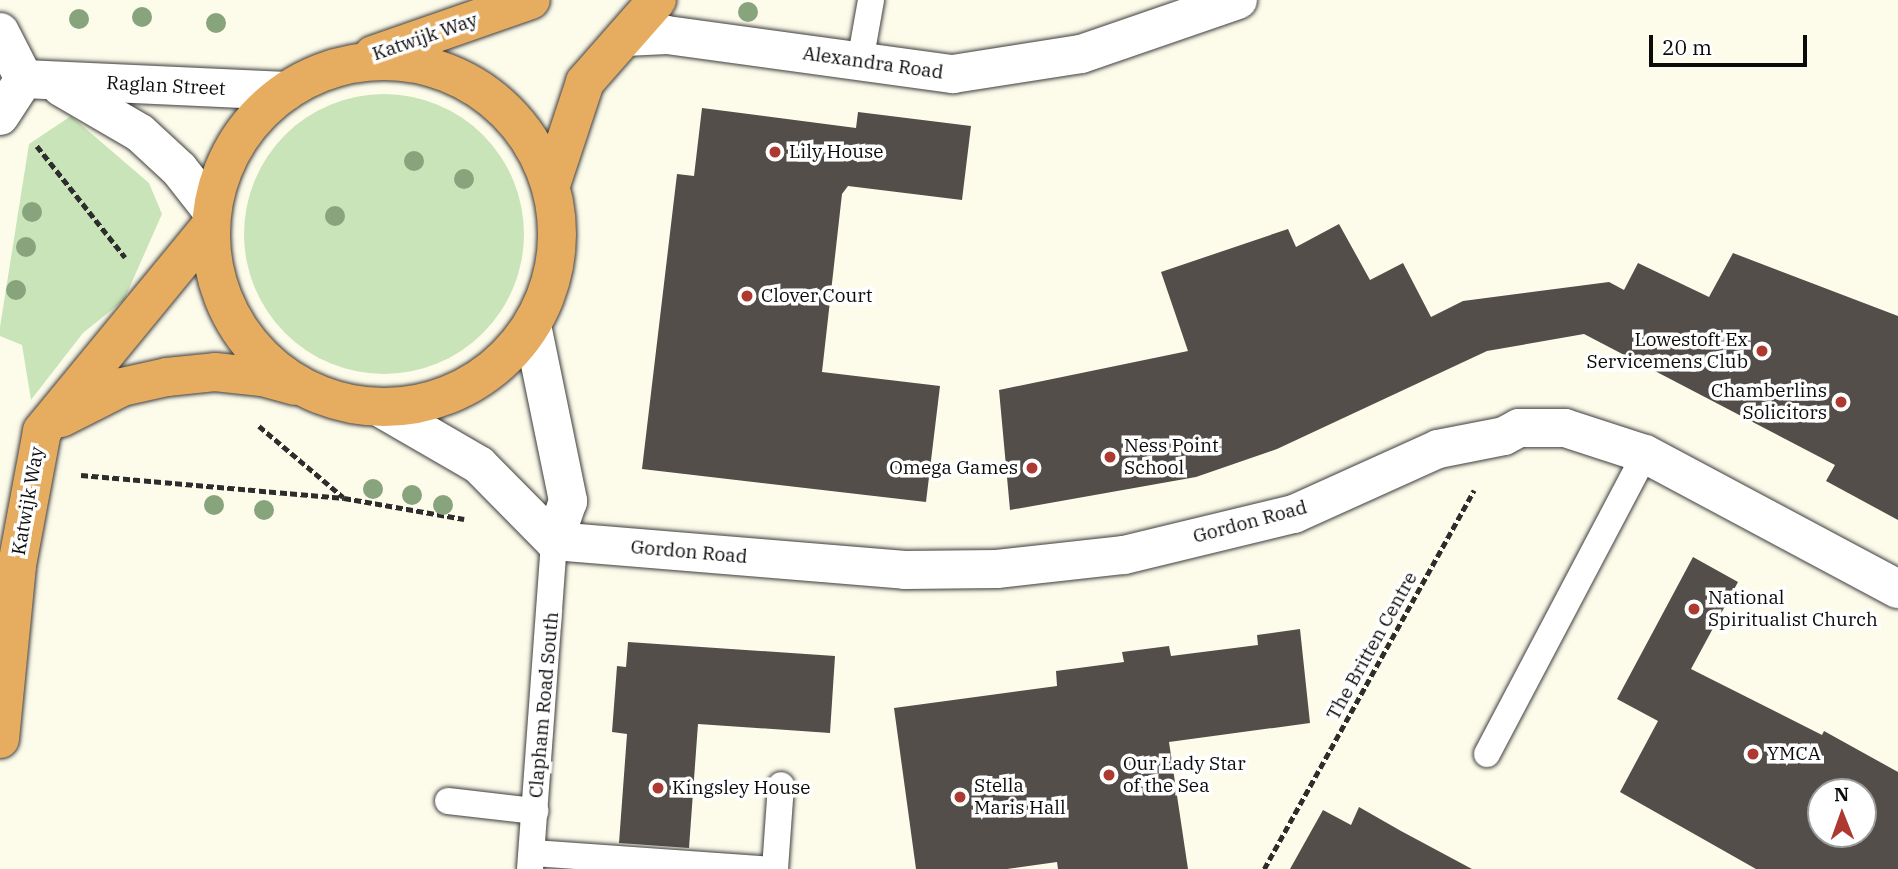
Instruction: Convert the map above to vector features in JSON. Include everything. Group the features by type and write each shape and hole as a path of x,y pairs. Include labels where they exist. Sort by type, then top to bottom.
{"highway":[{"name":"Katwijk Way","path":"303,83 531,0"},
{"path":"551,185 585,82 657,0"},
{"path":"309,390 252,345 231,316 218,282 212,218 221,175 237,143 259,114 303,83 389,60 460,78 491,97 517,122 537,152 551,185"},
{"name":"Katwijk Way","path":"38,443 80,405 122,387 167,377 215,372 262,377 379,407 415,404 461,388 509,353 532,325 556,257 557,221 551,185"},
{"name":"Katwijk Way","path":"0,739 38,443 212,218"}],"street":[{"name":"Alexandra Road","path":"625,37 667,36 953,74 1068,57 1238,0"},
{"path":"0,32 35,80 0,116"},
{"name":"Raglan Street","path":"35,80 303,83"},
{"name":"Raglan Street","path":"35,80 79,95 140,133 179,169 212,218"},
{"name":"Clapham Road South","path":"532,325 568,501 554,541"},
{"path":"379,407 479,465 554,541"},
{"name":"Gordon Road","path":"554,541 905,570 997,569 1124,555 1294,514 1437,449 1504,436 1519,428 1565,428 1645,454 1898,589"}],"lane":[{"path":"860,62 871,0"},
{"path":"1487,754 1645,454"},
{"name":"Clapham Road South","path":"531,861 554,541"},
{"path":"775,869 781,785"},
{"path":"448,801 535,811"},
{"path":"531,861 760,869"}],"path":[{"name":"The Britten Centre","path":"1264,869 1504,436"},
{"path":"38,443 89,478 344,498 471,520"}],"green space":[{"path":"384,94 411,97 438,105 462,118 483,135 500,156 513,180 521,207 524,234 521,261 513,288 500,312 483,333 462,350 438,363 411,371 384,374 357,371 330,363 306,350 285,333 268,312 255,288 247,261 244,234 247,207 255,180 268,156 285,135 306,118 330,105 357,97"},
{"path":"71,116 149,183 162,214 124,300 83,333 31,400 22,345 0,336 0,327 29,144"}],"building":[{"name":"Clover Court","path":"702,108 856,128 858,112 971,126 962,200 848,186 842,194 822,372 940,386 926,502 642,469 677,174 694,176"},
{"path":"1339,224 1370,280 1403,263 1431,317 1463,301 1609,282 1624,290 1638,263 1709,297 1733,253 1898,316 1898,520 1826,481 1835,465 1584,334 1487,351 1277,449 1196,477 1010,510 999,390 1188,351 1161,272 1288,229 1296,247"},
{"name":"YMCA","path":"1693,557 1738,582 1691,669 1822,735 1824,731 1898,772 1898,869 1756,869 1620,792 1658,721 1617,699"},
{"path":"1300,629 1310,723 1169,742 1188,869 1058,869 1057,862 1007,869 916,869 894,708 1057,686 1056,671 1124,662 1122,652 1169,646 1171,656 1258,645 1257,635"},
{"name":"Kingsley House","path":"628,642 835,656 830,733 698,724 689,848 619,843 627,734 612,732 617,666 626,667"},
{"path":"1359,807 1472,869 1290,869 1323,810 1351,825"}],"place":[{"name":"Lily House","path":"775,152"},
{"name":"Clover Court","path":"747,296"},
{"name":"Lowestoft Ex Servicemens Club","path":"1762,351"},
{"name":"Chamberlins Solicitors","path":"1841,402"},
{"name":"Ness Point School","path":"1110,457"},
{"name":"Omega Games","path":"1032,468"},
{"name":"National Spiritualist Church","path":"1694,609"},
{"name":"YMCA","path":"1753,754"},
{"name":"Our Lady Star of the Sea","path":"1109,775"},
{"name":"Kingsley House","path":"658,788"},
{"name":"Stella Maris Hall","path":"960,797"}]}
